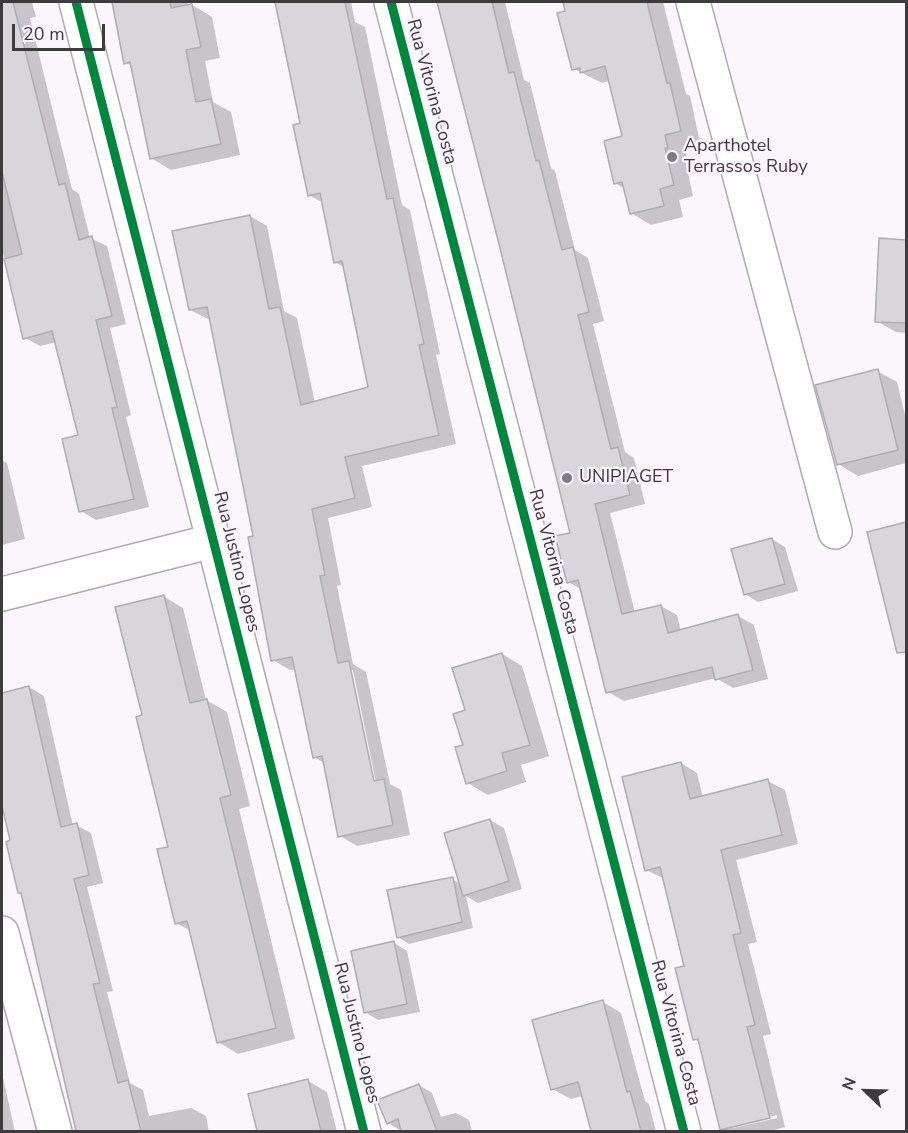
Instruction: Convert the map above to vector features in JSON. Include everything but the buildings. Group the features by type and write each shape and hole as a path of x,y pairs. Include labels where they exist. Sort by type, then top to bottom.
{"street":[{"name":"Rua Justino Lopes","path":"76,2 364,1131"},
{"name":"Rua Vitorina Costa","path":"391,2 684,1131"},
{"path":"693,2 835,532"},
{"path":"2,594 213,541"},
{"path":"2,933 55,1131"}],"cycle path":[{"path":"76,2 364,1132"},
{"path":"391,2 684,1132"}],"place":[{"name":"Aparthotel Terrassos Ruby","path":"672,157"},
{"name":"UNIPIAGET","path":"567,478"}]}
